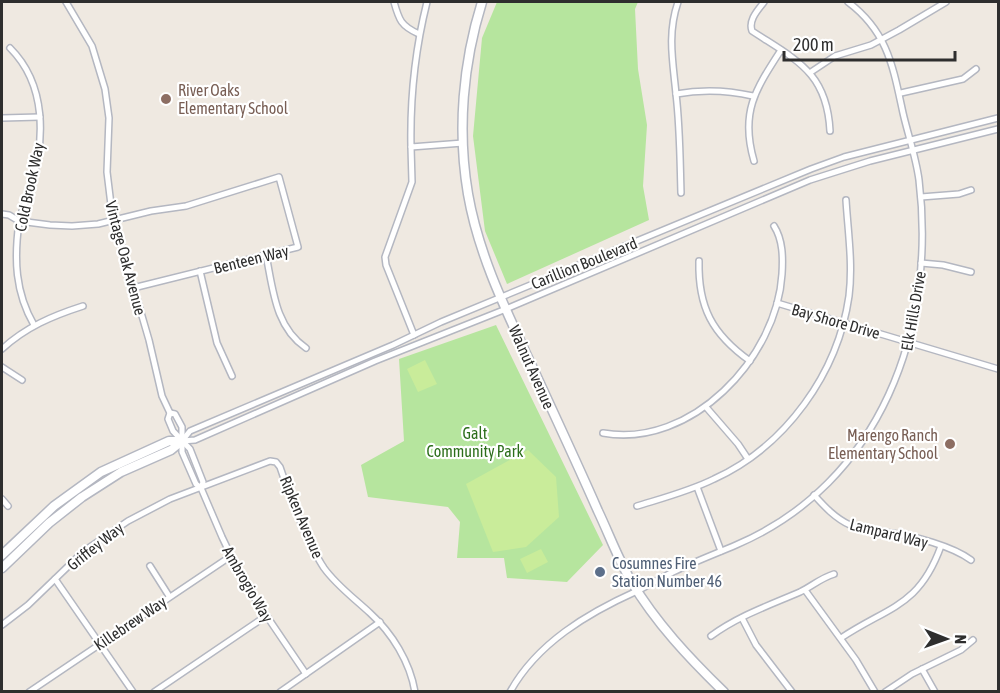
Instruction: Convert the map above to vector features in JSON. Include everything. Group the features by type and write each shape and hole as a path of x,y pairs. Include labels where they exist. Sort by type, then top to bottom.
{"street":[{"name":"Vintage Oak Avenue","path":"66,2 92,46 105,89 109,118 107,172 114,220 162,396 170,413 168,419 173,431 182,441"},
{"path":"394,2 405,27 419,34"},
{"path":"414,335 386,265 385,256 412,182 410,102 419,34 427,2"},
{"name":"Walnut Avenue","path":"482,2 466,72 463,100 463,143 468,193 490,275 620,559 638,590 676,642 724,692"},
{"path":"678,2 670,44 676,94 681,193"},
{"path":"764,2 752,21 750,26 752,31 811,72 827,108 830,131"},
{"name":"Elk Hills Drive","path":"510,692 524,669 556,639 590,614 670,573 765,531 814,495 842,467 872,428 895,383 909,342 917,306 921,263 921,197 914,150 890,57 881,39 865,17 848,2"},
{"path":"811,72 835,56 871,45 913,23 937,3 946,2"},
{"name":"Cold Brook Way","path":"10,48 32,79 38,96 40,117 37,164 19,221 16,250 16,273 22,299 34,325"},
{"path":"754,161 748,132 753,96 781,50"},
{"path":"901,93 963,80 976,69"},
{"path":"676,94 718,90 753,96"},
{"path":"2,118 40,117"},
{"name":"Carillion Boulevard","path":"2,568 49,523 82,497 121,472 171,450 190,431 500,297 812,169 844,157 999,118"},
{"name":"Carillion Boulevard","path":"2,555 54,506 102,472 169,441 195,440 375,361 506,309 810,180 853,165 999,129"},
{"path":"411,147 463,143"},
{"name":"Benteen Way","path":"114,220 186,206 279,177 298,247 133,288"},
{"path":"921,197 959,194 971,190"},
{"path":"637,506 716,479 748,459 783,430 812,393 830,359 844,324 850,278 846,200"},
{"path":"2,214 19,221 72,226 114,220"},
{"path":"603,433 620,435 650,431 706,407 728,387 750,361 767,333 782,279 780,238 774,226"},
{"path":"266,255 281,318 293,337 306,348"},
{"path":"699,261 700,293 710,320 723,338 750,361"},
{"path":"921,263 943,265 971,272"},
{"path":"200,271 217,343 232,376"},
{"name":"Bay Shore Drive","path":"777,303 999,369"},
{"path":"2,349 34,325 83,306"},
{"path":"2,368 22,380"},
{"path":"706,407 748,459"},
{"name":"Vintage Oak Avenue","path":"170,413 175,414 182,427 182,441"},
{"name":"Ambrogio Way","path":"182,441 182,452 243,581 306,674"},
{"name":"Ripken Avenue","path":"201,488 258,465 270,461 276,462 280,466 313,549 324,568 380,622 394,640 415,692"},
{"path":"697,487 721,551"},
{"name":"Griffey Way","path":"2,625 89,547 128,521 170,499 201,488"},
{"name":"Lampard Way","path":"814,495 833,514 852,526 942,546 957,551 971,560"},
{"path":"2,499 8,506"},
{"path":"841,638 909,598 930,574 942,546"},
{"name":"Killebrew Way","path":"29,692 231,556"},
{"path":"150,566 169,596"},
{"path":"711,636 742,618 834,574"},
{"path":"55,579 134,692"},
{"path":"804,590 866,673 876,692"},
{"path":"154,692 266,616"},
{"path":"742,618 756,645 792,692"},
{"path":"280,692 380,622"},
{"path":"885,692 922,669 961,650 973,640"},
{"path":"922,669 935,692"}],"green space":[{"path":"497,2 638,2 635,9 638,69 647,125 643,186 649,220 507,284 485,231 473,136 482,38"},
{"name":"Galt Community Park","path":"496,325 603,545 567,582 507,578 504,558 457,558 460,522 448,507 368,497 361,465 404,441 399,359"},
{"path":"425,360 437,384 418,392 407,369"},
{"path":"528,450 556,477 559,517 526,547 493,552 466,484"},
{"path":"541,549 548,562 527,573 520,559"}],"place":[{"name":"River Oaks Elementary School","path":"166,99"},
{"name":"Marengo Ranch Elementary School","path":"950,444"},
{"name":"Cosumnes Fire Station Number 46","path":"600,572"}]}
